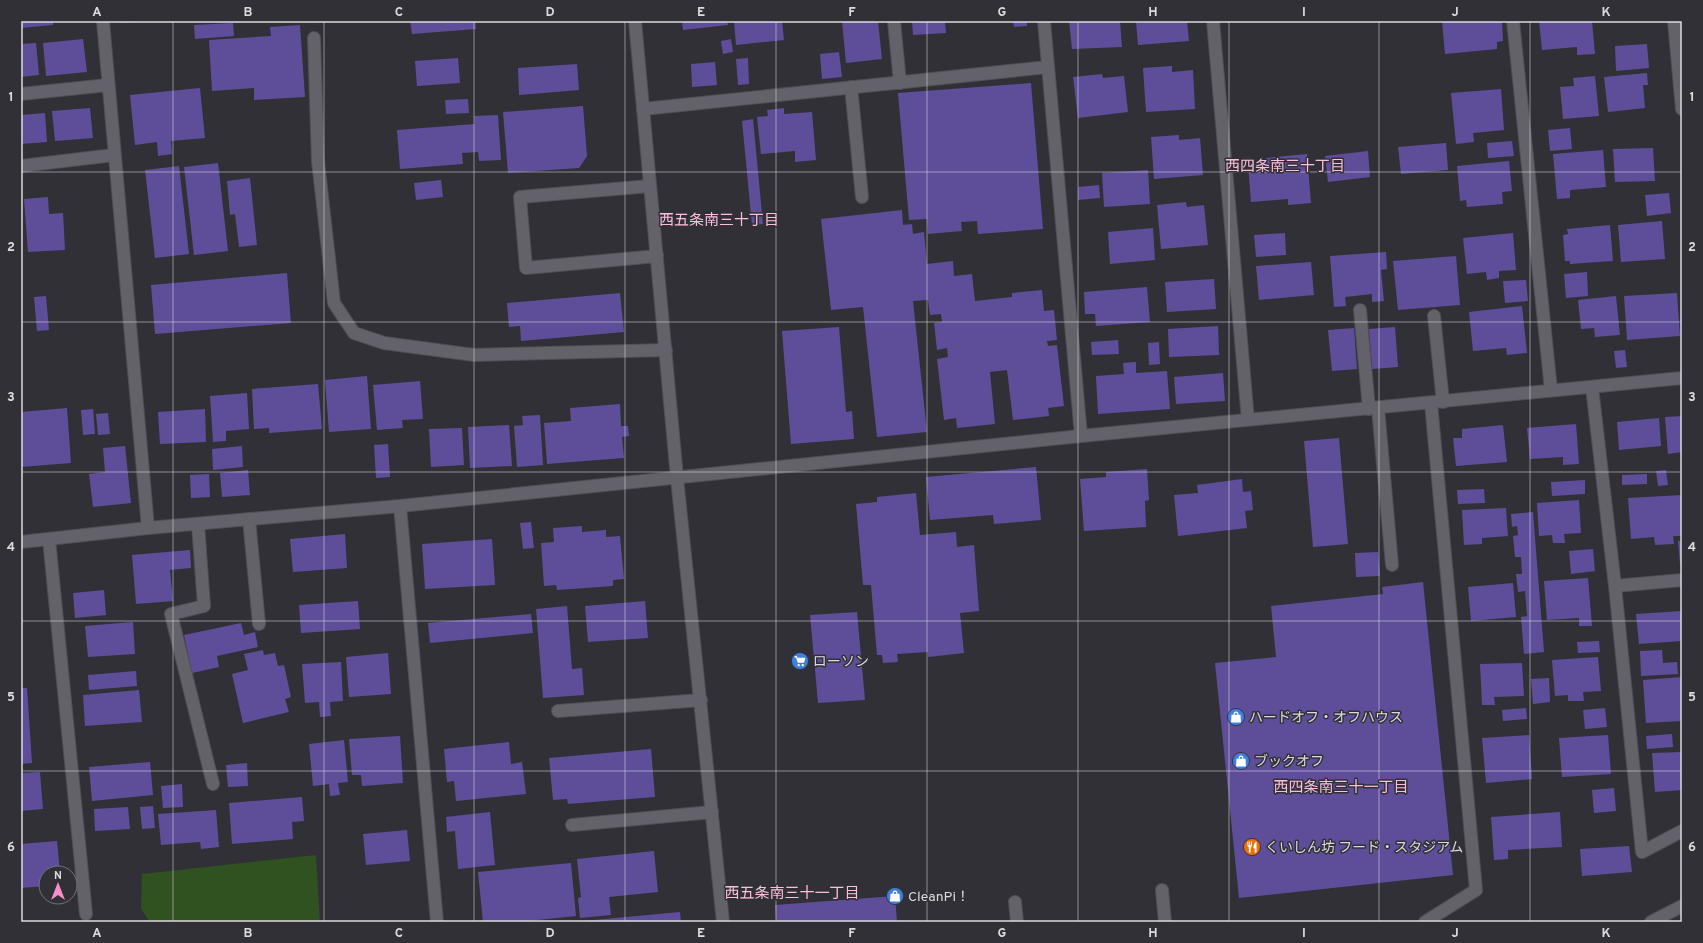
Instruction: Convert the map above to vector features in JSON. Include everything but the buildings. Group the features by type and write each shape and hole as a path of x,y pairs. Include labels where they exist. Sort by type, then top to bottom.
{"street":[{"path":"103,21 148,528"},
{"path":"634,21 677,478 723,922"},
{"path":"894,21 900,82"},
{"path":"1044,21 1081,436"},
{"path":"1213,21 1248,420"},
{"path":"1513,21 1551,390"},
{"path":"1674,21 1682,109"},
{"path":"314,38 318,161 334,303 354,333 384,343 474,355 666,350"},
{"path":"643,110 1048,67"},
{"path":"21,94 108,85"},
{"path":"851,87 862,197"},
{"path":"21,166 114,155"},
{"path":"650,186 520,197 526,268 657,256"},
{"path":"1360,310 1374,408 1392,565"},
{"path":"1425,922 1476,890 1437,402 1434,316"},
{"path":"21,542 148,528 400,506 1081,436 1682,378"},
{"path":"1592,387 1615,586 1642,852 1682,831"},
{"path":"400,506 437,922"},
{"path":"249,519 259,624"},
{"path":"198,524 204,606 171,614 213,784"},
{"path":"49,539 86,914"},
{"path":"1615,586 1682,580"},
{"path":"558,711 701,700"},
{"path":"572,825 712,812"},
{"path":"1162,890 1165,922"},
{"path":"1015,902 1017,922"},
{"path":"1651,922 1682,906"}],"green space":[{"path":"316,855 320,922 150,922 141,909 142,874"}],"place":[{"name":"ローソン","path":"800,661"},
{"name":"ハードオフ・オフハウス","path":"1236,717"},
{"name":"ブックオフ","path":"1241,761"},
{"name":"くいしん坊 フード・スタジアム","path":"1252,847"},
{"name":"CleanPi！","path":"895,896"}],"district":[{"name":"西四条南三十丁目","path":"1285,166"},
{"name":"西五条南三十丁目","path":"719,220"},
{"name":"西四条南三十一丁目","path":"1341,787"},
{"name":"西五条南三十一丁目","path":"792,893"}]}
